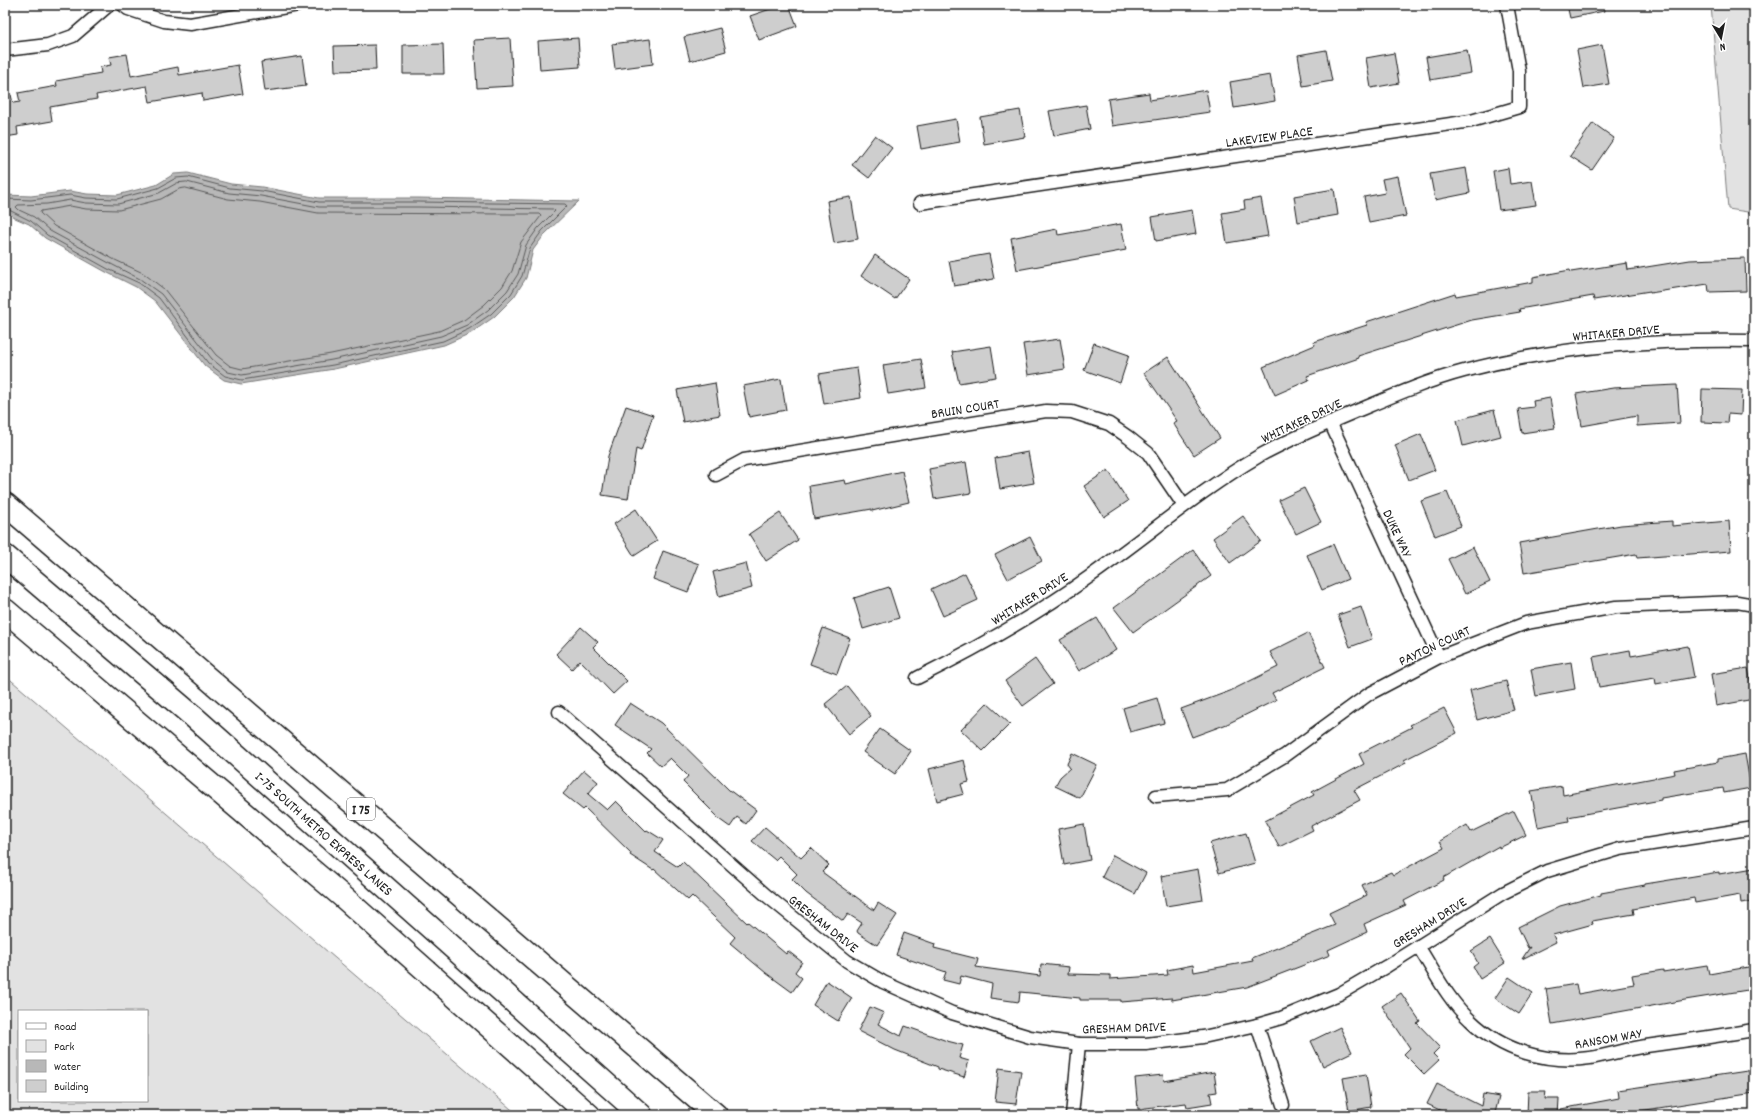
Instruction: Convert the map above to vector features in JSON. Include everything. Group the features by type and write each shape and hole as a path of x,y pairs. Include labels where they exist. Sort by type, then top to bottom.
{"highway":[{"name":"I 75","path":"5,504 716,1115"},
{"name":"I-75 SOUTH METRO EXPRESS LANES","path":"5,556 195,718 641,1115"},
{"path":"5,610 342,896 589,1115"}],"street":[{"path":"5,50 48,45 73,36 109,5"},
{"path":"123,5 128,9 164,21 190,24 298,5"},
{"name":"LAKEVIEW PLACE","path":"920,203 1471,121 1519,107 1519,71 1507,5"},
{"name":"WHITAKER DRIVE","path":"917,678 966,654 1089,578 1184,506 1260,456 1330,422 1402,392 1462,372 1574,350 1643,344 1754,341"},
{"name":"BRUIN COURT","path":"716,474 744,460 1046,411 1072,412 1109,424 1148,453 1184,506"},
{"name":"DUKE WAY","path":"1330,422 1439,657"},
{"name":"PAYTON COURT","path":"1156,796 1227,790 1284,756 1370,694 1439,657 1526,623 1616,607 1737,602 1754,605"},
{"name":"GRESHAM DRIVE","path":"559,712 767,896 847,962 883,982 952,1013 1030,1037 1079,1044 1146,1044 1203,1037 1257,1025 1309,1008 1339,994 1387,966 1503,893 1547,871 1620,849 1754,828"},
{"name":"RANSOM WAY","path":"1418,946 1457,1007 1470,1021 1504,1044 1534,1056 1560,1059 1589,1058 1644,1047 1754,1030"},
{"path":"1257,1025 1283,1106"},
{"path":"1072,1115 1079,1044"}],"green space":[{"path":"1711,5 1754,5 1754,213 1728,209"},
{"path":"5,675 518,1115 5,1115"}],"water":[{"path":"188,173 231,184 262,187 319,198 579,201 545,234 533,250 526,278 514,297 494,317 471,333 444,345 334,369 241,384 224,380 205,366 155,301 136,287 45,238 29,224 15,218 5,211 5,195 31,196 70,191 87,194 117,195 156,185 174,174"}],"building":[{"path":"782,5 789,5 797,26 759,40 750,16"},
{"path":"1567,5 1604,5 1604,11 1570,18"},
{"path":"720,28 726,51 690,61 684,37"},
{"path":"510,38 513,86 477,88 474,40"},
{"path":"578,38 580,67 540,70 538,41"},
{"path":"650,39 653,64 615,69 612,44"},
{"path":"443,44 444,74 403,74 403,45"},
{"path":"375,45 376,70 335,71 334,46"},
{"path":"1602,45 1609,84 1584,88 1577,50"},
{"path":"1326,50 1332,81 1303,86 1298,55"},
{"path":"1467,50 1471,73 1430,80 1426,57"},
{"path":"1394,53 1399,83 1371,88 1366,58"},
{"path":"127,54 131,76 178,67 179,75 238,65 243,94 203,101 202,93 150,102 147,86 96,95 97,99 50,107 52,121 17,127 18,135 5,137 5,96 11,95 13,103 20,102 18,93 57,86 56,81 101,73 100,67 111,65 109,57"},
{"path":"302,56 306,86 265,91 261,62"},
{"path":"1270,75 1275,101 1234,108 1230,82"},
{"path":"1206,90 1210,112 1112,126 1108,99 1149,93 1150,100"},
{"path":"1086,105 1090,129 1054,136 1049,111"},
{"path":"1020,110 1025,137 984,144 980,117"},
{"path":"956,119 960,142 921,149 917,126"},
{"path":"1593,123 1614,138 1592,170 1570,156"},
{"path":"875,135 892,148 869,178 852,165"},
{"path":"1466,168 1470,193 1435,200 1430,174"},
{"path":"1508,168 1510,184 1532,181 1536,205 1499,210 1493,171"},
{"path":"1398,176 1406,216 1369,223 1364,197 1385,193 1382,179"},
{"path":"1334,189 1338,215 1298,222 1294,196"},
{"path":"851,197 858,239 834,243 827,201"},
{"path":"1261,198 1268,236 1227,243 1222,213 1245,209 1244,201"},
{"path":"1192,210 1196,234 1156,241 1152,217"},
{"path":"1121,224 1126,250 1017,270 1011,238 1057,229 1058,235"},
{"path":"989,254 994,279 954,286 949,261"},
{"path":"875,255 909,279 895,299 861,276"},
{"path":"1745,258 1746,291 1709,292 1708,284 1594,300 1593,296 1519,309 1520,312 1472,320 1358,356 1359,358 1307,376 1309,380 1275,395 1263,367 1315,345 1314,342 1367,325 1366,322 1455,293 1456,296 1533,282 1533,277 1570,270 1571,272 1627,263 1628,270 1690,260"},
{"path":"1060,339 1065,369 1028,375 1023,344"},
{"path":"1094,343 1129,355 1120,383 1084,370"},
{"path":"991,346 996,377 959,383 952,352"},
{"path":"1168,357 1220,438 1194,455 1173,423 1177,421 1144,373"},
{"path":"921,359 926,388 888,394 883,365"},
{"path":"857,368 861,398 824,404 819,374"},
{"path":"781,379 786,410 749,417 743,386"},
{"path":"715,383 720,415 683,422 677,390"},
{"path":"1677,385 1680,423 1637,426 1637,416 1582,426 1576,394 1613,388"},
{"path":"1702,389 1742,390 1741,415 1728,414 1727,423 1701,422"},
{"path":"1550,398 1555,428 1522,433 1518,409 1534,407 1533,401"},
{"path":"626,406 653,415 641,451 636,449 628,499 602,495 608,456"},
{"path":"1494,410 1501,436 1463,446 1457,420"},
{"path":"1421,434 1435,470 1409,480 1395,445"},
{"path":"1028,452 1034,483 1000,489 995,458"},
{"path":"966,462 971,493 934,499 929,469"},
{"path":"1108,470 1128,501 1104,517 1084,486"},
{"path":"902,471 909,502 872,511 872,509 814,519 809,486 845,480 846,484"},
{"path":"1304,488 1321,522 1296,534 1279,500"},
{"path":"1447,492 1461,526 1435,536 1421,501"},
{"path":"636,509 657,541 634,556 614,524"},
{"path":"780,513 798,540 766,561 749,534"},
{"path":"1243,516 1261,541 1230,563 1213,538"},
{"path":"1672,521 1672,526 1729,521 1731,551 1637,558 1636,554 1524,573 1519,543 1621,525"},
{"path":"1030,537 1042,561 1008,579 995,555"},
{"path":"1333,544 1348,579 1322,590 1307,555"},
{"path":"1473,547 1490,582 1465,594 1448,559"},
{"path":"1193,550 1211,576 1133,632 1114,608"},
{"path":"663,551 699,564 688,592 653,579"},
{"path":"746,563 752,588 719,597 713,572"},
{"path":"965,573 978,600 943,616 931,589"},
{"path":"889,587 899,618 863,629 854,598"},
{"path":"1361,607 1372,639 1350,647 1338,615"},
{"path":"1097,618 1116,650 1079,671 1060,640"},
{"path":"581,627 598,642 593,647 627,681 613,694 580,660 572,669 556,654"},
{"path":"823,628 850,638 837,674 810,664"},
{"path":"1308,633 1325,667 1272,693 1276,700 1227,724 1192,737 1181,709 1230,691 1278,667 1270,652"},
{"path":"1688,646 1694,677 1656,684 1655,678 1599,687 1593,657 1630,650 1631,656"},
{"path":"1035,659 1053,684 1023,706 1005,681"},
{"path":"1571,662 1575,689 1536,696 1531,669"},
{"path":"1748,668 1754,699 1716,706 1711,674"},
{"path":"1506,681 1514,710 1477,720 1470,690"},
{"path":"847,686 871,716 849,734 825,704"},
{"path":"1157,698 1164,723 1130,732 1123,708"},
{"path":"630,703 661,723 729,790 756,810 746,824 737,817 730,827 716,817 717,816 683,782 688,776 670,758 661,766 647,753 651,749 615,725"},
{"path":"987,703 1010,724 983,751 961,730"},
{"path":"1444,708 1457,733 1404,760 1406,763 1354,790 1360,800 1311,826 1313,830 1279,847 1265,821 1314,795 1312,792 1364,764 1359,754 1412,727 1410,725"},
{"path":"880,729 911,751 895,774 863,752"},
{"path":"1072,753 1097,765 1080,798 1055,786 1060,777 1070,768 1067,764"},
{"path":"1745,754 1751,788 1724,793 1723,788 1661,798 1661,800 1568,817 1569,821 1538,827 1531,791 1562,786 1563,795 1675,774 1674,770 1718,762 1718,759"},
{"path":"964,760 969,782 961,784 964,794 937,801 929,769"},
{"path":"584,770 598,782 588,794 607,810 616,801 646,831 647,830 663,840 655,852 678,867 683,862 747,923 748,922 786,954 788,951 802,962 795,972 802,978 792,992 766,973 730,943 735,937 692,896 688,900 654,869 653,870 630,855 631,853 585,808 583,810 563,794"},
{"path":"1514,811 1526,835 1499,848 1499,846 1443,878 1444,880 1404,901 1406,905 1364,924 1367,932 1328,950 1330,955 1247,987 1172,1000 1172,998 1121,1002 1121,1000 1080,1000 1080,998 1020,992 1019,1002 990,998 992,984 961,976 959,984 943,980 946,972 896,955 904,933 935,944 934,948 978,959 976,967 1040,976 1041,964 1069,967 1068,974 1110,975 1110,979 1168,975 1167,970 1193,965 1194,972 1253,961 1252,958 1335,925 1329,913 1367,895 1362,885 1391,872 1393,875 1444,848 1440,841 1467,825 1471,832"},
{"path":"1084,824 1090,860 1064,865 1058,829"},
{"path":"765,827 801,858 811,848 829,865 822,872 874,910 878,903 897,915 877,945 858,933 857,931 862,923 848,914 843,921 806,893 792,879 797,874 779,856 775,860 752,841"},
{"path":"1246,833 1255,863 1219,873 1210,843"},
{"path":"1113,855 1146,873 1135,894 1102,877"},
{"path":"1754,868 1754,901 1741,903 1740,895 1695,903 1694,898 1633,909 1634,914 1592,921 1593,924 1553,935 1556,942 1522,959 1530,947 1528,948 1518,927 1560,906 1601,895 1601,893 1645,884"},
{"path":"1198,869 1203,900 1166,906 1161,876"},
{"path":"1490,939 1505,963 1480,979 1473,967 1478,963 1471,951"},
{"path":"1707,965 1709,974 1754,966 1754,989 1552,1024 1546,989 1576,984 1578,994 1634,984 1632,975"},
{"path":"1509,977 1533,993 1519,1014 1495,998"},
{"path":"827,981 852,998 838,1021 813,1005"},
{"path":"1401,993 1420,1021 1417,1023 1440,1047 1433,1054 1439,1060 1424,1074 1404,1054 1410,1048 1382,1006"},
{"path":"870,1007 884,1013 878,1024 901,1036 905,1026 963,1045 959,1058 969,1061 964,1077 938,1069 938,1067 895,1050 858,1031"},
{"path":"1340,1027 1352,1052 1323,1066 1311,1041"},
{"path":"999,1068 1021,1071 1016,1104 995,1102"},
{"path":"1754,1070 1754,1093 1614,1115 1561,1115 1561,1109 1619,1098 1618,1090"},
{"path":"1214,1072 1217,1092 1210,1093 1212,1103 1187,1107 1186,1103 1138,1109 1135,1078 1163,1075 1164,1081"},
{"path":"1366,1074 1371,1107 1349,1111 1343,1078"},
{"path":"1437,1084 1481,1106 1483,1094 1499,1097 1495,1113 1500,1115 1450,1115 1427,1104"},
{"path":"1528,1091 1546,1091 1545,1099 1559,1099 1558,1115 1527,1115"}]}
